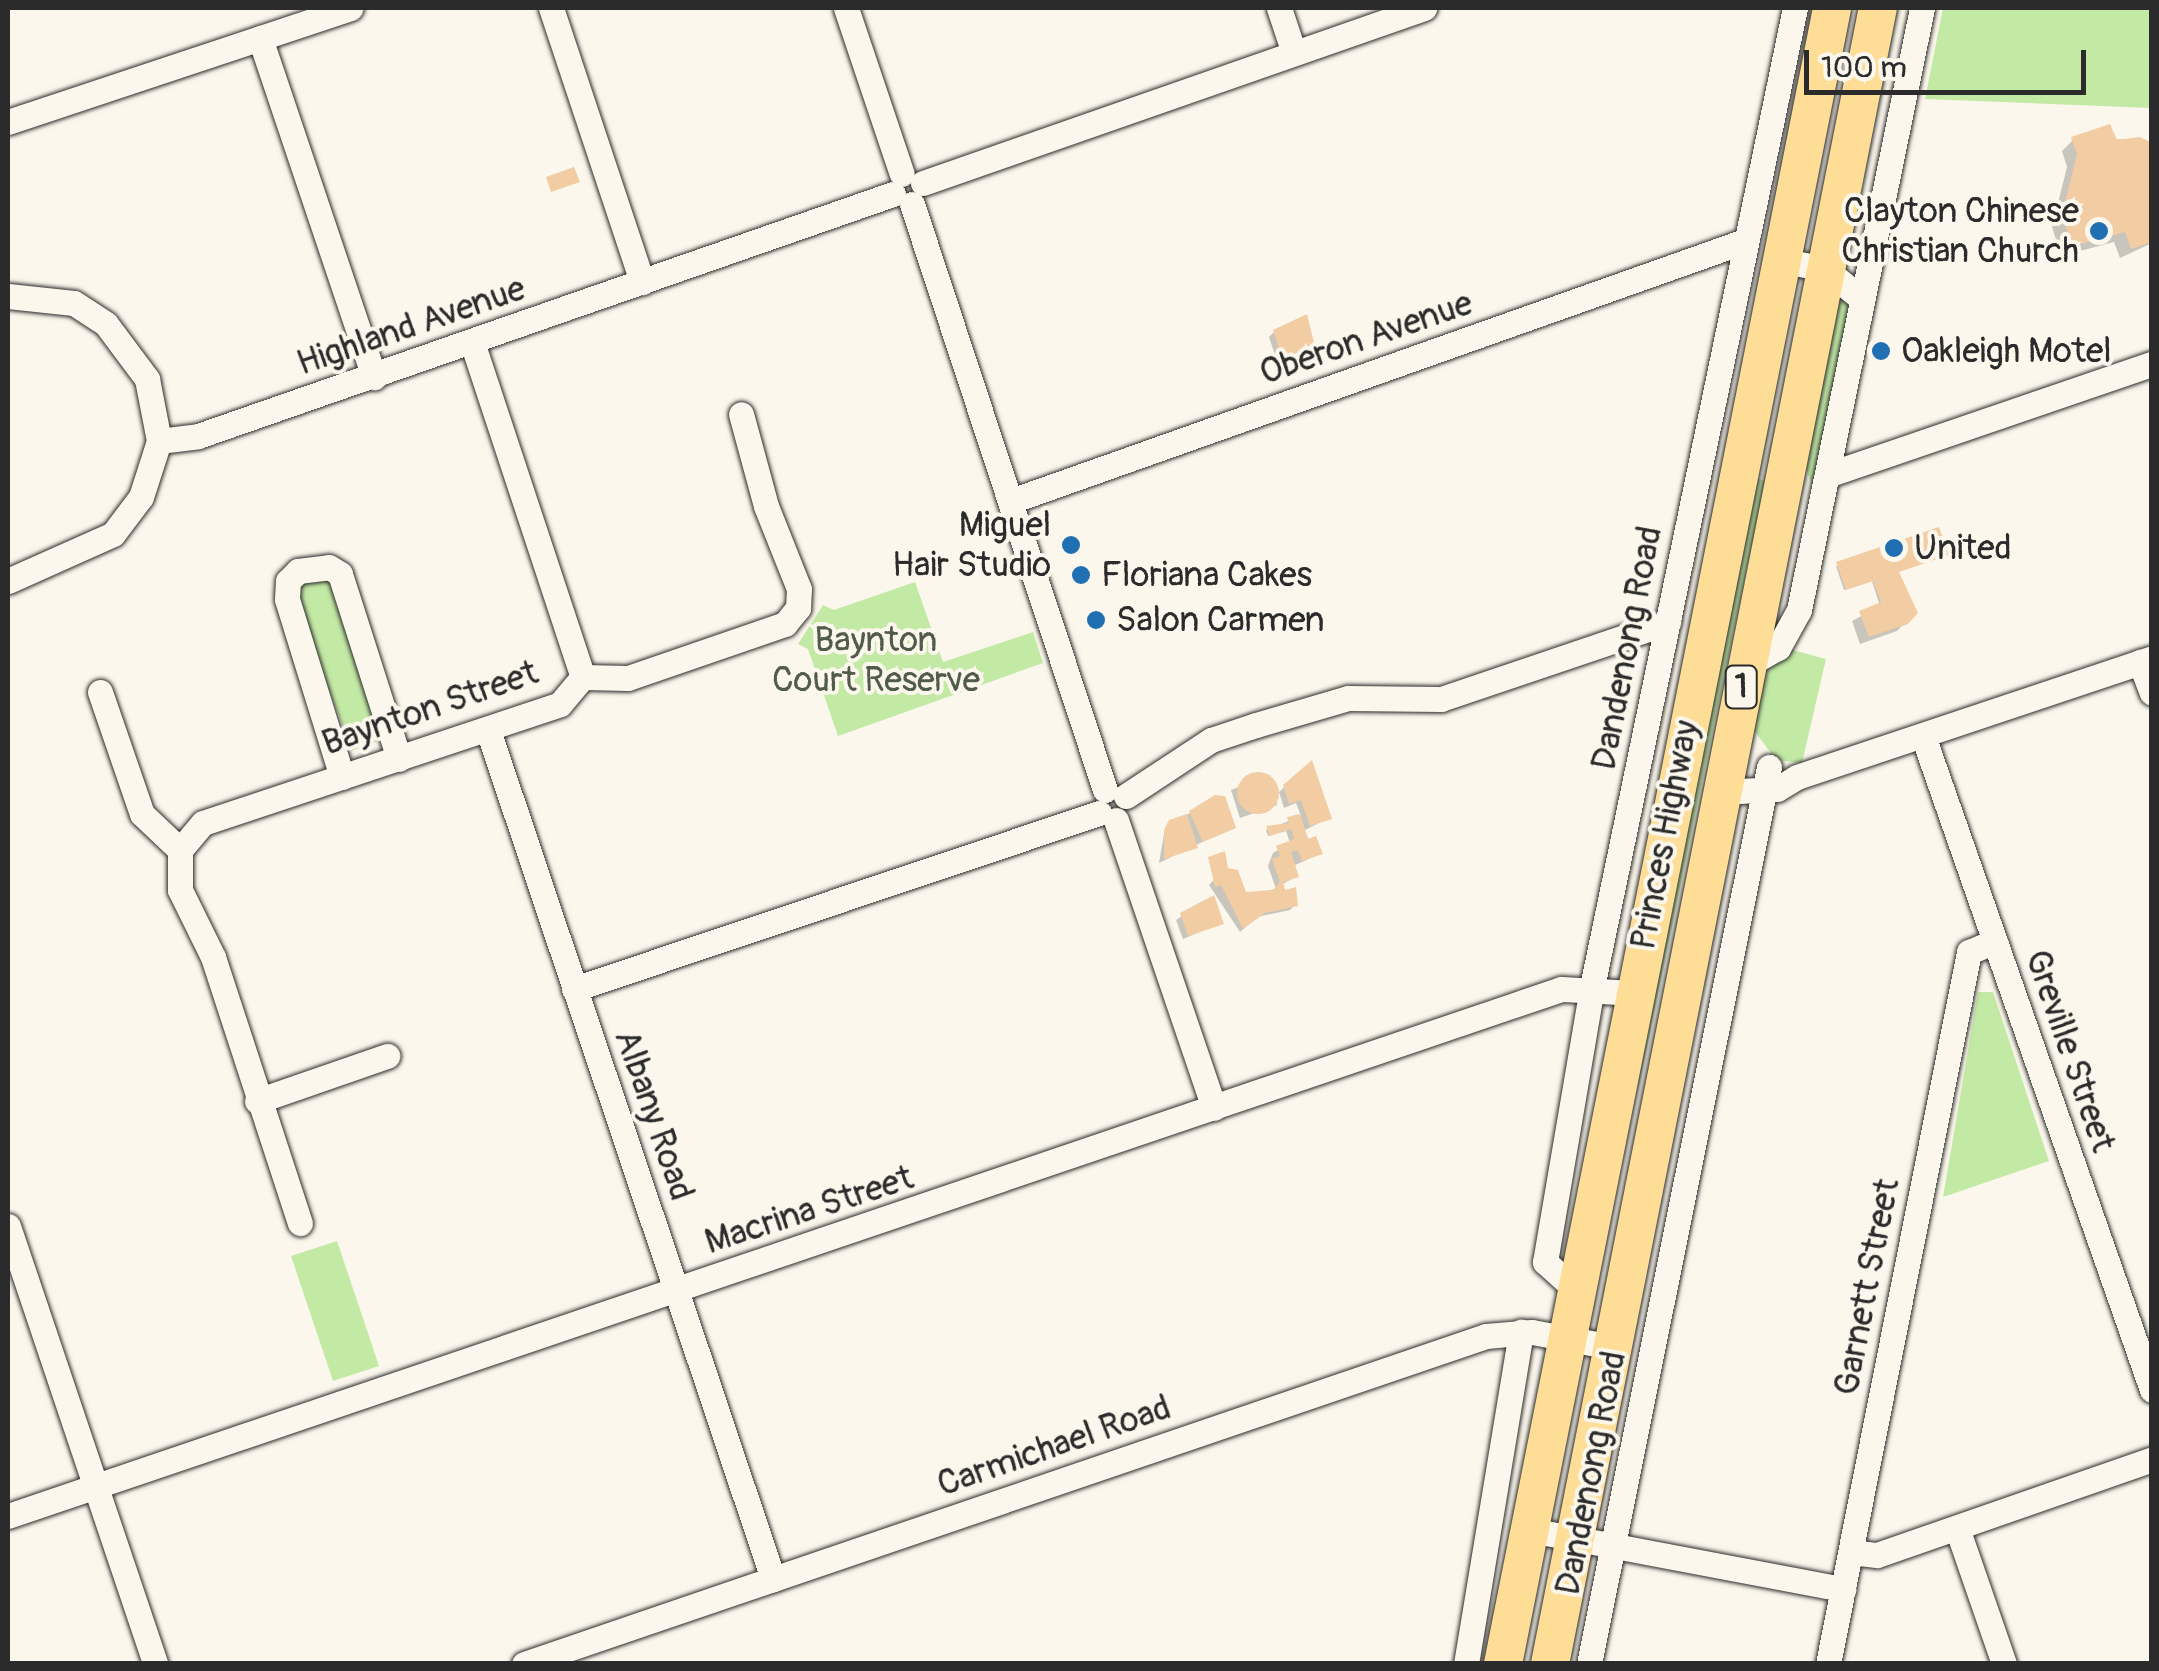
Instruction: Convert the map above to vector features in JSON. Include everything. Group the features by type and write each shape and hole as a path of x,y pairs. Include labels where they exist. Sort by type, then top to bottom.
{"highway":[{"name":"Princes Highway","path":"1503,1664 1832,8"},
{"name":"Princes Highway","path":"1550,1664 1878,8"}],"street":[{"path":"8,122 352,8"},
{"path":"550,8 642,282"},
{"path":"846,8 1214,1108"},
{"path":"1278,8 1294,53"},
{"name":"Highland Avenue","path":"159,441 198,436 374,377 1424,8"},
{"name":"Dandenong Road","path":"1576,1290 1545,1262 1592,987 1794,8"},
{"path":"1745,666 1765,659 1793,628 1922,8"},
{"path":"260,38 374,377"},
{"path":"1857,112 1908,79"},
{"name":"Oberon Avenue","path":"1011,500 1745,241"},
{"path":"1780,260 1826,269 1862,299"},
{"path":"8,296 74,303 106,324 148,379 159,441 141,496 113,534 8,581"},
{"path":"472,342 582,677"},
{"path":"1827,475 2152,364"},
{"name":"Baynton Street","path":"180,850 202,822 560,704 582,677 628,678 785,624 798,608 799,590 766,506 741,414"},
{"path":"1788,450 1818,513"},
{"path":"342,778 287,598 288,581 298,570 328,567 340,574 398,759"},
{"path":"574,989 1112,805 1211,740 1348,698 1440,698 1668,622"},
{"path":"1721,792 1766,779 1797,776 2146,660 2152,693"},
{"path":"100,692 142,814 180,850 180,890 213,956 300,1223"},
{"name":"Albany Road","path":"488,730 773,1579"},
{"path":"1733,730 1766,779"},
{"name":"Greville Street","path":"1922,736 2152,1390"},
{"name":"Dandenong Road","path":"1589,1664 1766,779"},
{"name":"Garnett Street","path":"1828,1664 1969,952 1995,941"},
{"name":"Macrina Street","path":"8,1516 1560,990 1592,987 1634,993"},
{"path":"258,1101 387,1056"},
{"path":"8,1226 155,1664"},
{"path":"1466,1664 1521,1332"},
{"name":"Carmichael Road","path":"524,1664 1486,1336 1521,1332 1612,1347"},
{"path":"1850,1552 1878,1555 2152,1458"},
{"path":"1957,1528 2004,1664"},
{"path":"1530,1530 1575,1535 1843,1588"}],"green space":[{"path":"1943,8 2151,8 2151,108 1925,99"},
{"path":"1846,298 1849,306 1813,489 1804,462 1834,306"},
{"path":"1758,479 1765,481 1639,1084 1622,1127 1735,561"},
{"path":"304,574 334,581 383,739 352,751 298,606 296,586"},
{"name":"Baynton Court Reserve","path":"915,582 943,662 1033,632 1043,663 838,736 808,649 798,644 823,605 834,610"},
{"path":"1789,649 1826,659 1802,763 1776,760 1753,729 1761,677"},
{"path":"1978,992 1993,992 2049,1161 1943,1197"},
{"path":"337,1241 379,1366 333,1381 291,1256"}],"building":[{"path":"2110,124 2117,140 2140,137 2152,143 2152,242 2131,249 2125,232 2072,246 2062,215 2077,154 2071,137"},
{"path":"574,167 580,182 551,192 546,177"},
{"path":"1307,314 1314,343 1283,361 1273,330"},
{"path":"1939,527 1949,555 1899,572 1918,613 1908,624 1869,637 1859,611 1881,602 1873,581 1846,590 1836,562"},
{"path":"1312,760 1332,819 1310,826 1301,800 1289,804 1283,785"},
{"path":"1258,772 1273,778 1279,793 1273,808 1258,814 1243,808 1237,793 1243,778"},
{"path":"1215,795 1225,796 1236,828 1203,842 1189,811"},
{"path":"1187,814 1198,848 1164,859 1164,830 1169,820"},
{"path":"1300,814 1308,839 1316,836 1323,854 1302,861 1298,850 1291,852 1299,877 1283,882 1285,890 1296,887 1298,906 1265,913 1243,929 1221,885 1215,887 1208,857 1225,851 1228,868 1238,870 1246,892 1273,890 1280,882 1272,859 1280,856 1276,846 1294,839 1291,829 1270,836 1266,826 1289,823 1287,817"},
{"path":"1214,895 1224,924 1188,936 1180,913"}],"place":[{"name":"Clayton Chinese Christian Church","path":"2099,231"},
{"name":"Oakleigh Motel","path":"1881,351"},
{"name":"Miguel Hair Studio","path":"1071,545"},
{"name":"United","path":"1894,548"},
{"name":"Floriana Cakes","path":"1081,575"},
{"name":"Salon Carmen","path":"1096,620"}]}
